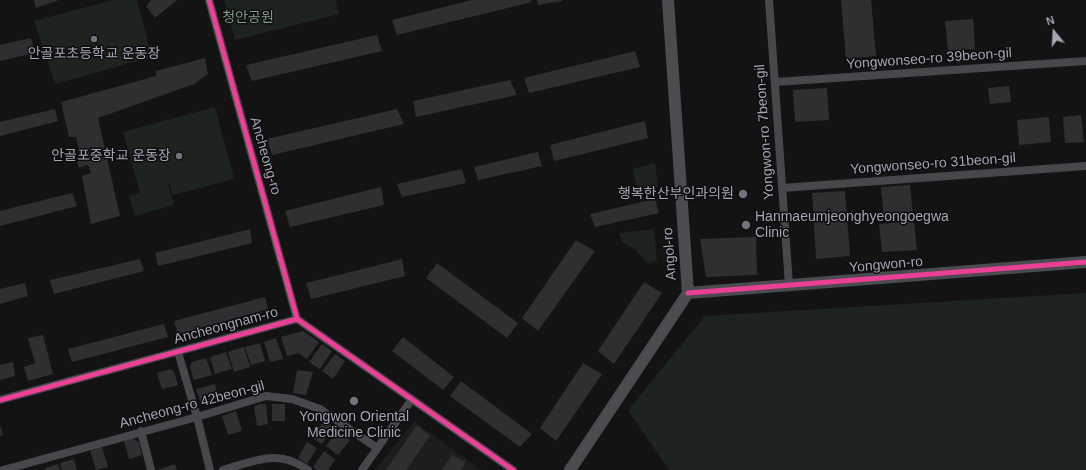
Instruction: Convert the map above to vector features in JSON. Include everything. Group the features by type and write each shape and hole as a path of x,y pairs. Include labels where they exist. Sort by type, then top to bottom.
{"main road":[{"name":"Angol-ro","path":"570,470 688,293 668,0"},
{"name":"Yongwon-ro","path":"688,293 1086,262"}],"street":[{"name":"Ancheong-ro","path":"209,0 297,319"},
{"name":"Yongwon-ro 7beon-gil","path":"769,0 789,285"},
{"name":"Yongwonseo-ro 39beon-gil","path":"775,82 1086,61"},
{"name":"Yongwonseo-ro 31beon-gil","path":"782,188 1086,166"},
{"name":"Ancheongnam-ro","path":"0,400 297,319 513,470"},
{"path":"178,352 197,417 210,470"},
{"name":"Ancheong-ro 42beon-gil","path":"3,470 197,417 266,396 292,399 320,408 377,448"},
{"path":"362,470 412,399"},
{"path":"141,432 152,470"},
{"path":"223,470 262,458 280,458 300,464 308,470"}],"shaded area":[{"path":"414,421 481,470 375,470"}],"green space":[{"name":"안골포초등학교 운동장","path":"113,0 137,0 152,57 55,84 34,21"},
{"name":"청안공원","path":"224,0 335,0 339,14 235,40"},
{"name":"안골포중학교 운동장","path":"215,107 234,179 173,195 170,184 168,184 174,205 135,216 129,196 140,192 123,132"},
{"path":"655,163 658,187 639,192 632,169"},
{"path":"654,229 657,260 648,264 635,249 622,242 619,233"},
{"path":"1086,293 1086,470 669,470 628,410 705,316"}],"building":[{"path":"34,0 59,0 36,8"},
{"path":"151,0 177,0 155,18 146,6"},
{"path":"472,0 531,0 532,2 397,35 392,20"},
{"path":"537,0 562,0 562,1 538,5"},
{"path":"841,0 871,0 876,56 846,59"},
{"path":"973,19 975,49 948,51 945,21"},
{"path":"377,35 382,51 252,81 246,65"},
{"path":"31,38 35,53 0,61 0,45"},
{"path":"635,51 640,67 529,93 524,78"},
{"path":"205,58 208,74 194,84 98,118 120,216 91,224 82,176 91,173 88,165 79,168 77,162 81,160 76,137 69,137 61,102 156,76 156,71"},
{"path":"510,80 517,95 416,117 413,101"},
{"path":"1009,86 1011,102 990,104 988,88"},
{"path":"827,88 829,120 795,122 793,90"},
{"path":"55,109 58,121 0,136 0,122"},
{"path":"397,109 404,124 272,155 267,139"},
{"path":"1081,115 1084,142 1065,143 1063,117"},
{"path":"1049,117 1051,142 1019,145 1017,120"},
{"path":"645,121 648,138 554,161 550,145"},
{"path":"538,152 542,166 478,180 474,167"},
{"path":"462,169 466,183 402,197 397,184"},
{"path":"910,185 913,216 884,219 881,187"},
{"path":"381,187 384,205 290,227 285,211"},
{"path":"845,191 850,256 816,259 812,193"},
{"path":"72,193 77,206 0,226 0,211"},
{"path":"655,199 659,213 595,227 590,214"},
{"path":"914,221 917,250 882,252 879,224"},
{"path":"250,229 252,243 158,266 155,253"},
{"path":"756,237 757,275 706,277 700,239"},
{"path":"576,240 595,251 538,331 522,318"},
{"path":"140,259 144,271 54,294 50,280"},
{"path":"402,259 405,276 311,299 306,283"},
{"path":"437,263 518,323 507,338 426,278"},
{"path":"644,282 662,293 614,364 598,351"},
{"path":"25,283 28,296 0,304 0,289"},
{"path":"265,297 268,309 178,334 174,321"},
{"path":"164,324 168,337 72,362 68,349"},
{"path":"303,331 319,342 307,359 298,353 287,356 281,337"},
{"path":"43,335 53,374 28,381 24,367 35,363 28,338"},
{"path":"403,337 454,377 443,390 392,351"},
{"path":"276,338 283,359 270,362 264,342"},
{"path":"260,343 265,361 251,365 245,347"},
{"path":"322,344 332,351 320,369 309,362"},
{"path":"244,347 250,367 234,372 228,352"},
{"path":"226,352 232,369 215,374 210,357"},
{"path":"335,354 345,361 333,379 322,371"},
{"path":"206,358 212,375 194,380 190,367 192,362"},
{"path":"13,362 15,376 0,380 0,365"},
{"path":"583,363 602,374 556,441 540,428"},
{"path":"170,369 174,372 178,385 162,389 157,373"},
{"path":"297,370 313,372 306,395 293,393"},
{"path":"461,381 532,434 520,447 450,396"},
{"path":"215,384 219,398 201,403 196,389"},
{"path":"266,404 268,424 257,426 254,406"},
{"path":"272,404 285,404 285,421 272,421"},
{"path":"236,411 242,431 228,435 222,416"},
{"path":"323,422 327,425 329,423 333,427 322,444 312,438"},
{"path":"0,425 3,435 0,436"},
{"path":"417,425 430,436 406,470 386,470"},
{"path":"337,431 350,440 338,455 326,446"},
{"path":"132,438 139,442 142,455 129,459 124,441"},
{"path":"307,442 317,448 307,464 298,458"},
{"path":"102,447 108,467 96,470 90,451"},
{"path":"324,451 335,460 328,470 317,470 313,467"},
{"path":"452,455 466,462 461,470 442,470"},
{"path":"74,459 77,470 62,470 60,463"},
{"path":"58,464 60,470 46,470 45,468"},
{"path":"175,464 177,470 157,470"}],"cycle path":[{"path":"209,0 297,319"},
{"path":"688,293 1086,262"},
{"path":"0,400 297,319 513,470"}],"place":[{"name":"안골포초등학교 운동장","path":"94,39"},
{"name":"안골포중학교 운동장","path":"179,156"},
{"name":"행복한산부인과의원","path":"743,194"},
{"name":"Hanmaeumjeonghyeongoegwa Clinic","path":"746,225"},
{"name":"Yongwon Oriental Medicine Clinic","path":"354,401"}]}
